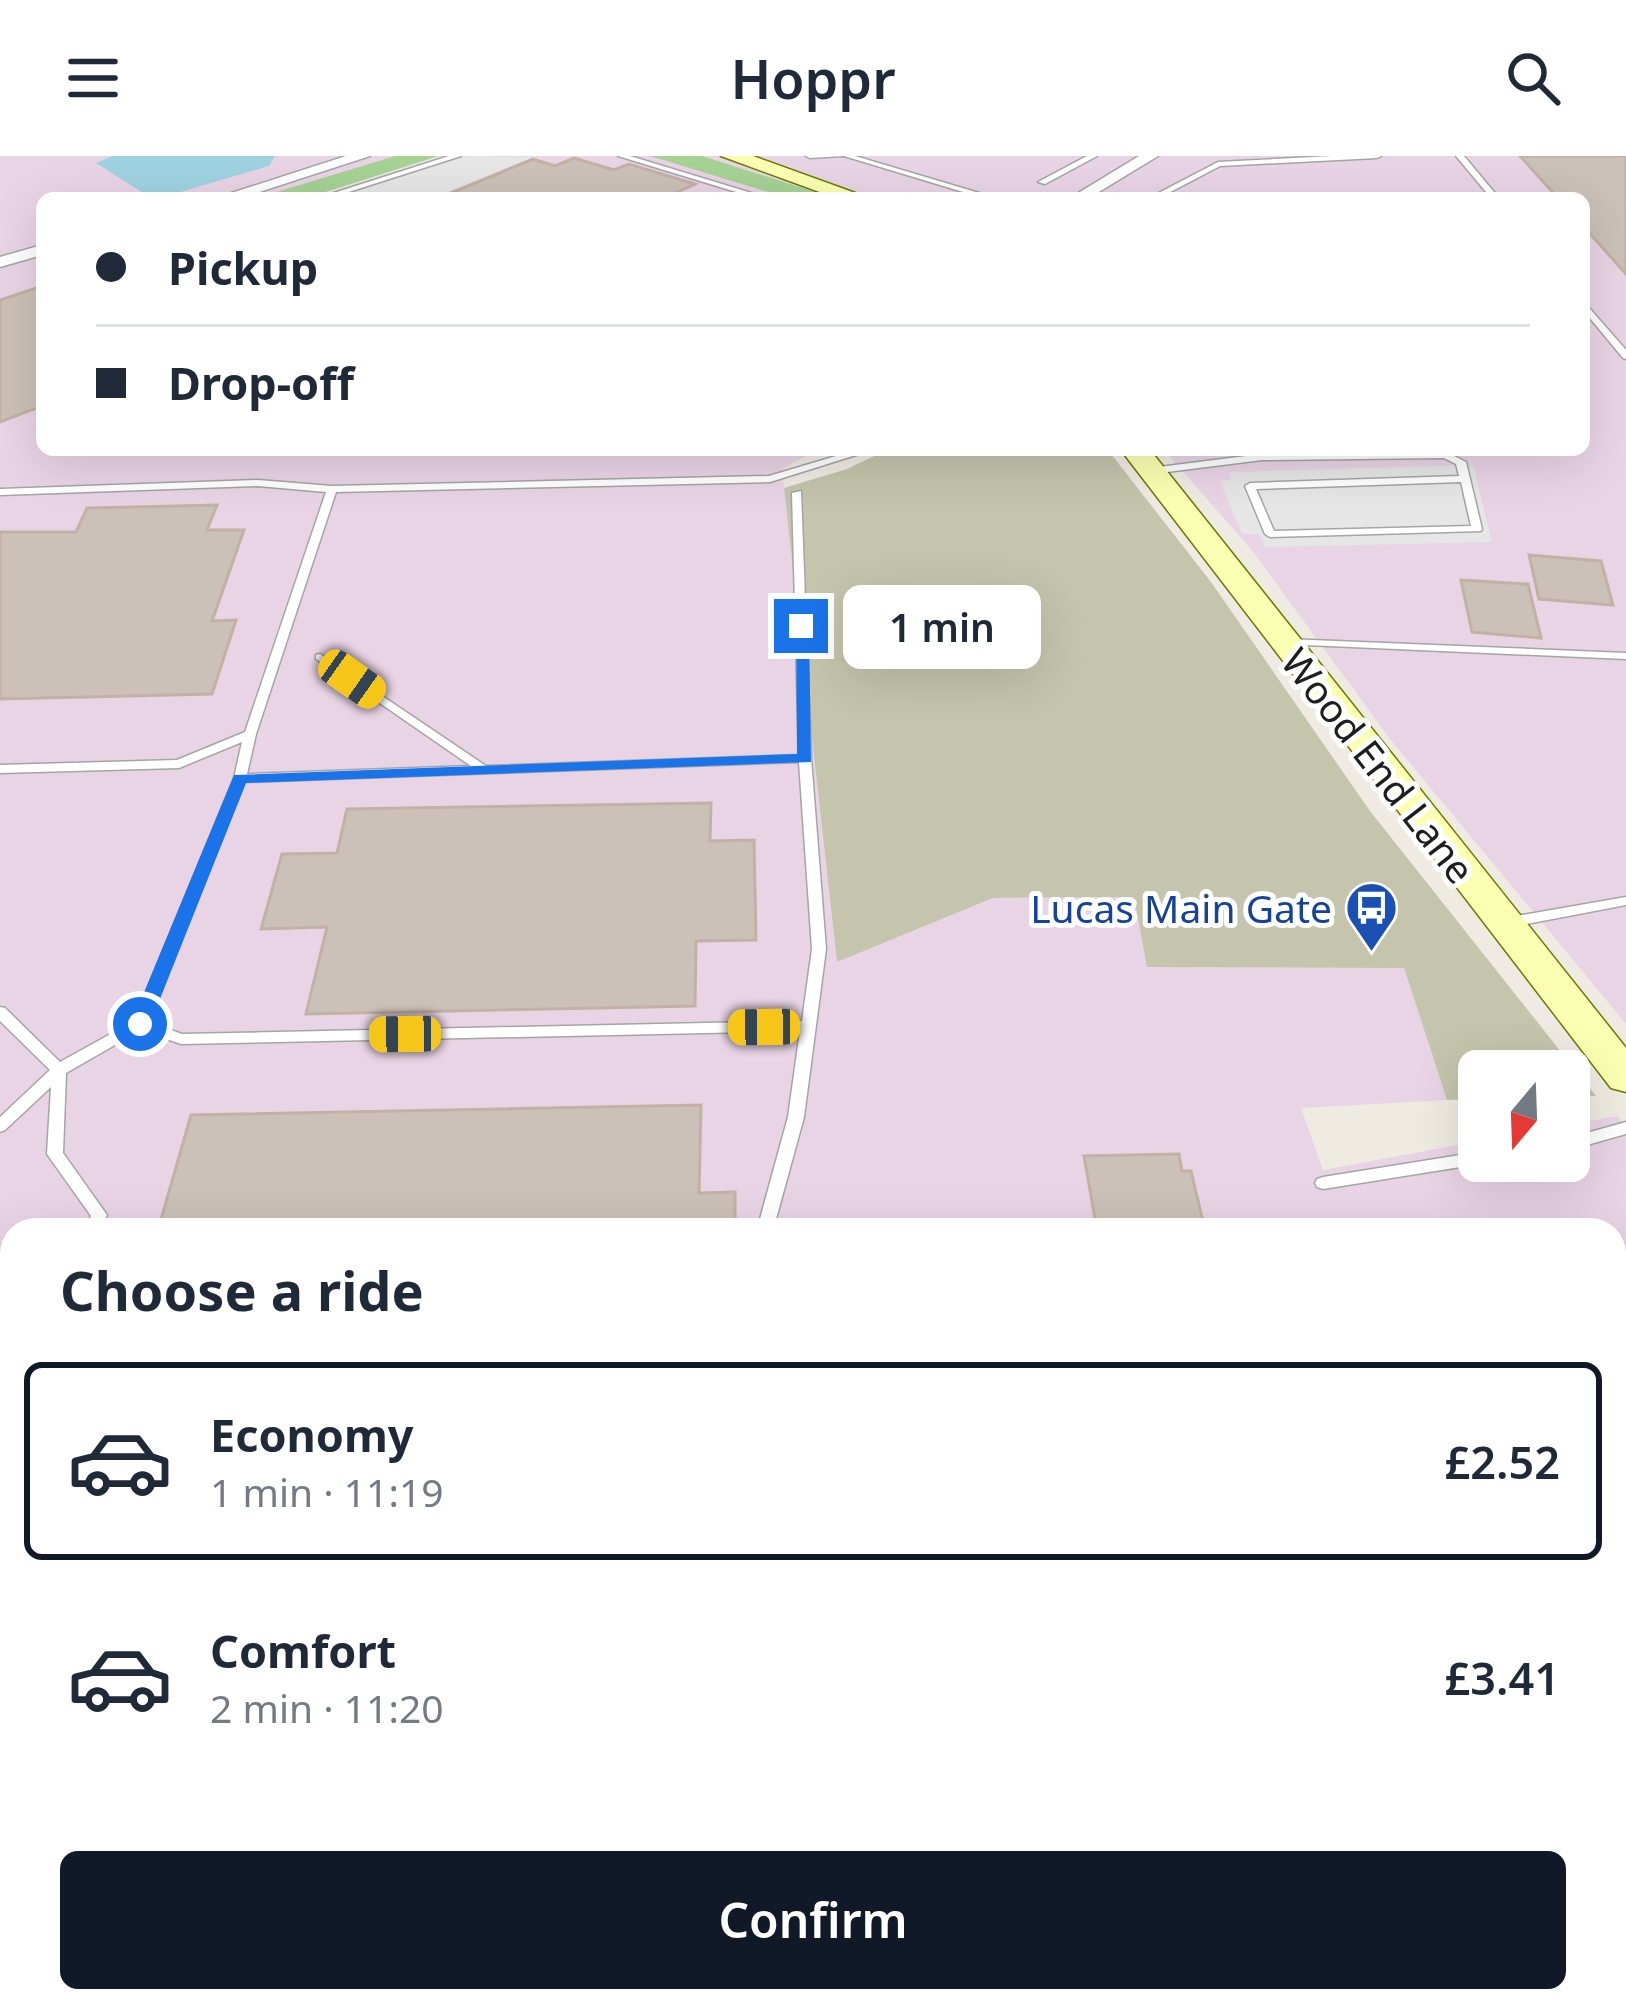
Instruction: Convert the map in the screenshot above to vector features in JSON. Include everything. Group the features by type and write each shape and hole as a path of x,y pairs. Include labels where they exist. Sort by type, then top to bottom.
{"street":[{"path":"244,192 362,156"},
{"path":"732,156 840,192"},
{"path":"1088,192 1150,156"},
{"path":"0,262 36,252"},
{"name":"Wood End Lane","path":"1143,460 1626,1077"}],"lane":[{"path":"341,192 457,156"},
{"path":"622,156 744,192"},
{"path":"810,156 844,156 971,192"},
{"path":"1042,182 1093,156"},
{"path":"1164,192 1218,164 1377,156"},
{"path":"1460,156 1490,192"},
{"path":"1590,312 1626,356"},
{"path":"770,479 816,456"},
{"path":"0,492 258,483 332,489 770,479 847,456"},
{"path":"1143,460 1354,456"},
{"path":"1448,456 1461,462 1477,529 1270,534 1250,486 1465,479"},
{"path":"0,1126 59,1070 140,1024 240,778 250,734 332,489"},
{"path":"769,1218 796,1118 819,949 806,758 797,493"},
{"path":"1284,642 1327,640 1626,656"},
{"path":"320,657 483,769"},
{"path":"0,770 179,764 250,734"},
{"path":"240,778 806,758"},
{"path":"1502,924 1626,901"},
{"path":"0,1012 59,1070 55,1154 98,1218"},
{"path":"140,1024 181,1039 808,1026"},
{"path":"1590,1138 1626,1128"},
{"path":"1323,1183 1458,1161"}],"shaded area":[{"path":"0,156 1626,156 1626,1024 1390,739 1254,553 1169,456 1590,456 1590,192 36,192 36,456 806,456 782,469 837,962 993,898 1135,897 1148,967 1404,968 1447,1100 1301,1108 1323,1170 1458,1145 1458,1182 1590,1182 1590,1121 1617,1116 1626,1125 1626,1218 0,1218"},
{"path":"439,156 533,157 448,192 326,192"},
{"path":"874,456 1113,456 1211,582 1370,811 1560,1050 1458,1050 1458,1100 1447,1100 1404,968 1147,967 1134,897 993,898 837,962 784,488"},
{"path":"1473,465 1492,542 1265,547 1259,534 1242,534 1220,481 1231,480 1229,472"}],"green space":[{"path":"395,156 439,156 326,192 277,192"},
{"path":"650,156 702,156 815,192 768,192"}],"water":[{"path":"112,156 275,156 269,166 180,192 142,192 96,163"}],"building":[{"path":"1520,156 1626,156 1626,274 1590,234 1590,192 1553,192"},
{"path":"574,158 614,170 629,164 695,184 677,192 453,192 533,159 555,166"},
{"path":"36,288 36,408 0,422 0,300"},
{"path":"217,505 207,530 244,530 212,621 236,620 212,694 0,699 0,532 76,532 87,508"},
{"path":"1529,555 1601,561 1613,605 1539,599"},
{"path":"1461,580 1528,584 1541,638 1472,632"},
{"path":"711,803 710,841 754,840 756,940 696,941 695,1006 306,1014 327,927 261,929 282,854 337,853 347,809"},
{"path":"701,1105 699,1193 735,1192 735,1218 161,1218 191,1115"},
{"path":"1179,1154 1182,1171 1191,1171 1202,1218 1095,1218 1084,1156"}],"place":[{"name":"Lucas Main Gate","path":"1371,953"}],"route":[{"path":"140,1024 240,778 806,758 801,626"}]}
